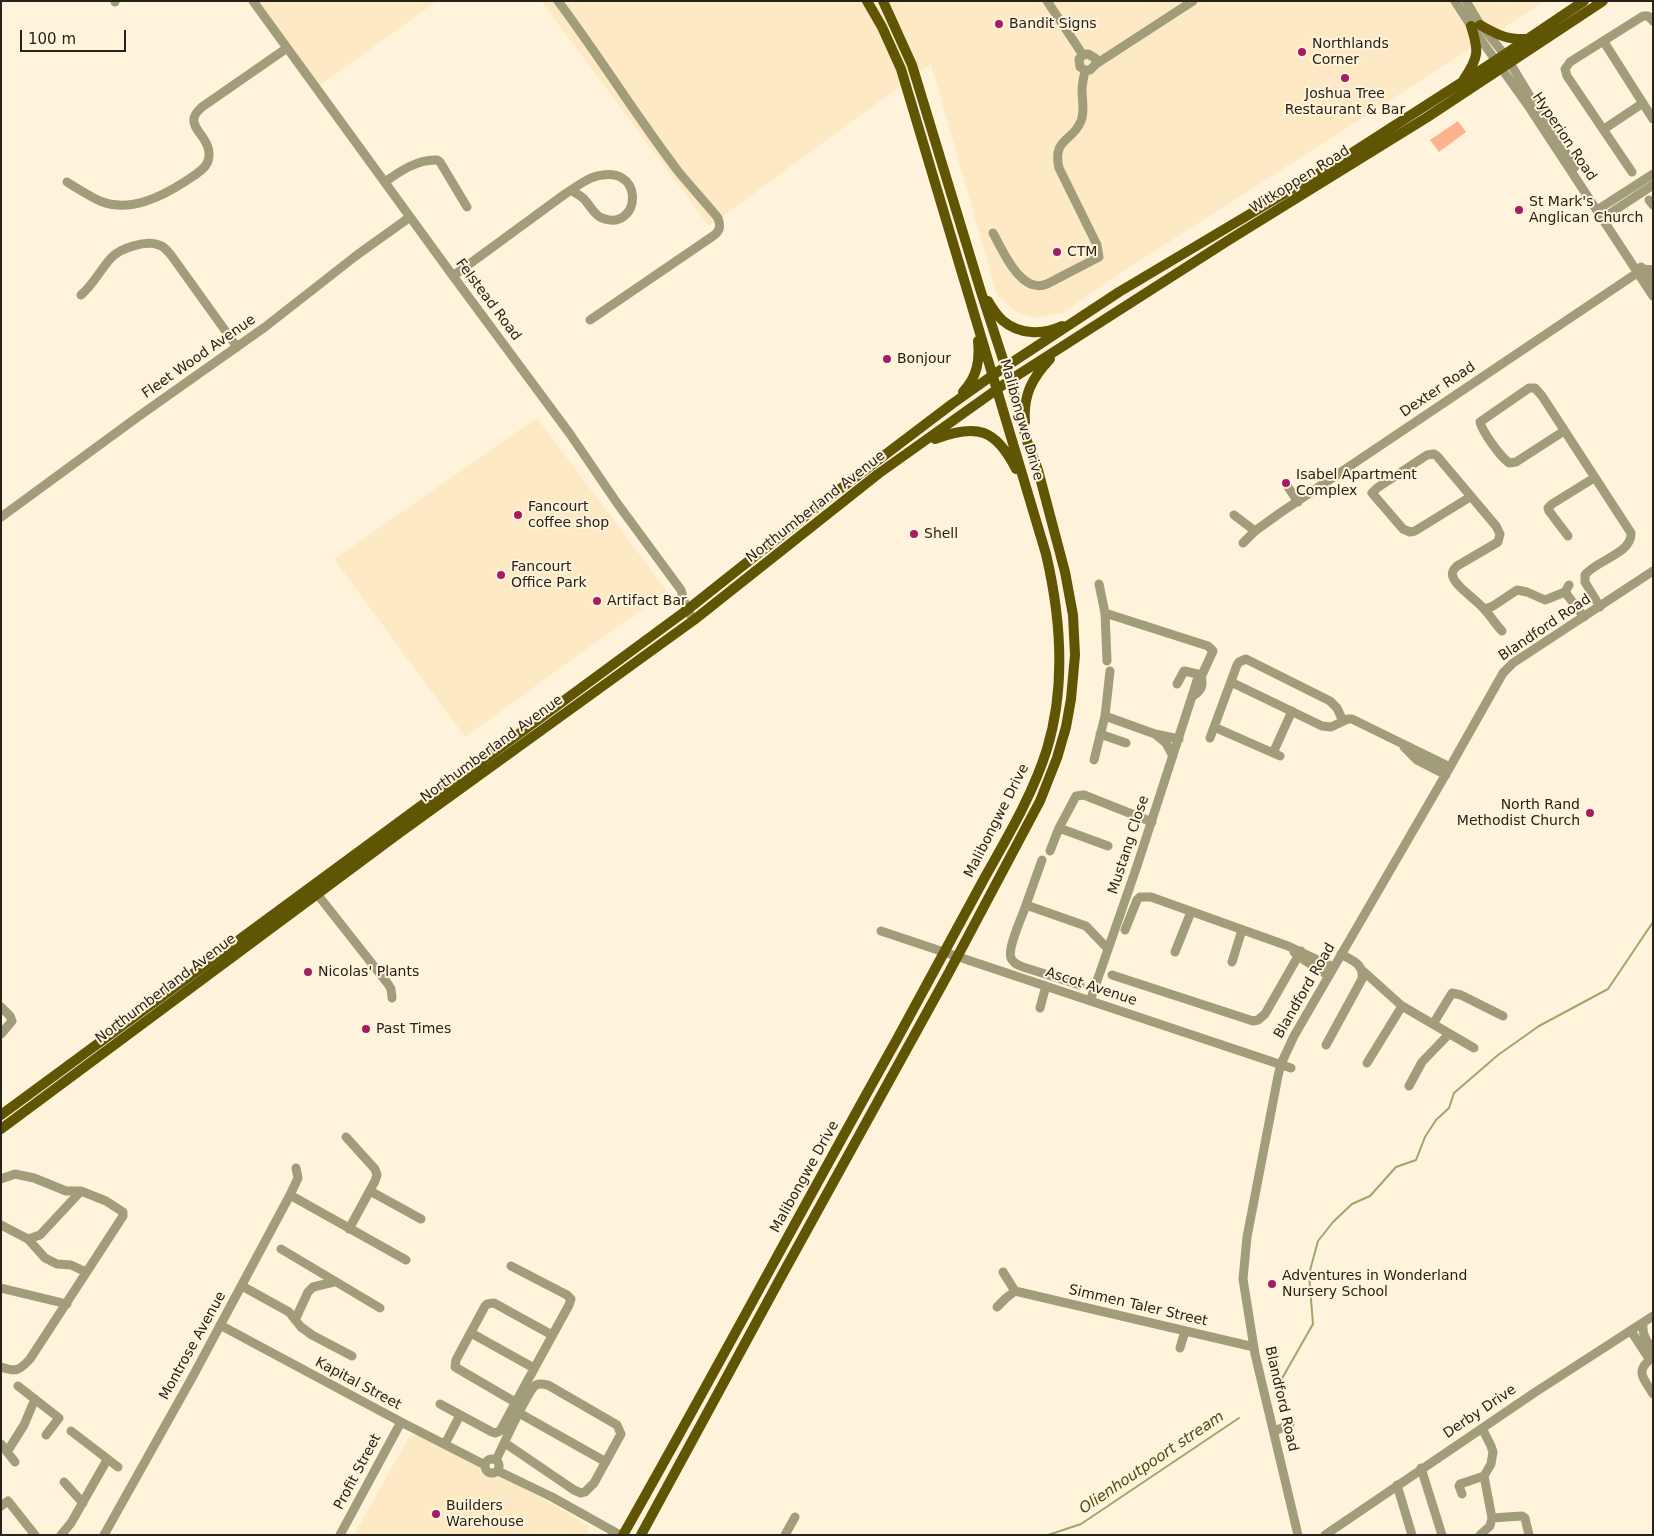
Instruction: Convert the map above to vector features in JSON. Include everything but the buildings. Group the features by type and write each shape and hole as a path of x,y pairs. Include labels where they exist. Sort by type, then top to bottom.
{"main road":[{"name":"Malibongwe Drive","path":"621,1535 1035,784 1056,712 1060,682 1060,656 1054,594 1046,554 901,69 882,27 866,1"},
{"name":"Malibongwe Drive","path":"641,1535 1040,801 1057,758 1066,727 1071,699 1075,656 1071,606 1063,564 1038,470 1027,441 1010,380 981,292 912,65 883,1"},
{"name":"Witkoppen Road","path":"993,375 1119,292 1344,158 1462,82 1503,62 1528,39 1584,1"},
{"name":"Witkoppen Road","path":"997,390 1232,238 1426,118 1503,62 1603,1"},
{"path":"1462,82 1474,65 1476,55 1475,26 1508,39 1528,39"},
{"path":"1226,227 1232,238"},
{"path":"981,292 1002,320 1022,331 1046,332 1082,318"},
{"path":"952,404 970,385 979,362 980,354 971,301"},
{"path":"1027,441 1025,414 1030,386 1038,372 1067,343"},
{"name":"Northumberland Avenue","path":"1,1129 314,890 687,610 788,529 993,375"},
{"name":"Northumberland Avenue","path":"1,1115 694,620 854,493 997,390"},
{"path":"920,444 962,430 973,431 992,437 1007,452 1028,493"}],"street":[{"name":"Felstead Road","path":"253,1 564,426 617,503 681,590 687,610 694,620"},
{"path":"558,1 678,172 718,218 720,224 720,229 713,236 590,320"},
{"path":"1047,1 1083,55"},
{"path":"1096,64 1093,56 1088,54 1083,55 1079,59 1079,65 1085,70 1090,70 1096,64 1193,1"},
{"path":"1455,1 1475,26"},
{"path":"1466,1 1475,26"},
{"path":"1632,172 1565,72 1567,64 1643,16 1648,16 1653,21"},
{"name":"Hyperion Road","path":"1475,26 1503,62 1560,156 1605,217 1640,271 1653,296"},
{"path":"1604,42 1653,119"},
{"path":"67,182 102,202 115,206 144,203 175,188 202,169 208,162 208,149 202,135 195,126 193,120 195,115 202,107 287,48"},
{"path":"993,234 1015,272 1022,279 1037,285 1047,284 1099,258 1097,245 1057,161 1060,146 1081,122 1076,104 1078,94 1082,89 1085,70"},
{"path":"1604,129 1643,104"},
{"path":"385,182 404,168 437,160 467,207"},
{"path":"1605,217 1647,185 1653,174"},
{"path":"453,276 571,190 589,179 616,175 625,179 632,190 633,202 623,218 614,220 603,219 596,214 583,198 571,190"},
{"path":"1599,208 1647,185"},
{"name":"Fleet Wood Avenue","path":"1,517 265,327 356,255 410,217"},
{"path":"81,295 90,287 111,258 120,252 146,244 160,245 171,255 237,347"},
{"path":"1640,271 1653,270"},
{"name":"Hyperion Road","path":"1640,271 1652,282"},
{"name":"Dexter Road","path":"1243,543 1255,532 1298,502 1640,271"},
{"path":"1564,431 1516,462 1509,463 1487,436 1480,422 1528,389 1532,388 1539,392 1629,530 1630,542 1590,569 1585,575 1585,582 1600,607"},
{"path":"1470,497 1415,531 1410,532 1403,529 1372,493 1427,455 1434,454 1496,526 1500,534 1500,539 1496,544 1457,566 1453,570 1452,575 1457,583 1484,609 1502,631"},
{"path":"1568,536 1548,511 1548,508 1594,478"},
{"path":"1288,487 1298,502"},
{"path":"1234,514 1255,532"},
{"name":"Blandford Road","path":"1298,1535 1254,1348 1245,1296 1243,1268 1249,1227 1281,1064 1294,1036 1340,954 1506,669 1653,571"},
{"path":"1099,584 1106,613 1107,661"},
{"path":"1484,609 1493,606 1517,590 1545,600 1567,589 1584,617"},
{"name":"Mustang Close","path":"1090,1001 1152,822 1197,680 1202,676 1212,651 1208,646 1106,613"},
{"path":"1210,738 1239,662 1246,659 1330,701 1337,708 1343,721"},
{"path":"1094,760 1104,716 1110,671"},
{"path":"1177,684 1184,671 1202,676"},
{"path":"1231,682 1327,727 1348,719 1356,721 1448,771"},
{"path":"1214,727 1276,754 1292,711"},
{"path":"1104,716 1155,734 1179,739"},
{"path":"1100,734 1126,743"},
{"path":"1155,734 1166,743 1173,756"},
{"path":"1050,851 1074,797 1078,795 1084,795 1152,822"},
{"path":"1059,828 1108,846"},
{"path":"1042,860 1010,950 1011,959 1015,964 1080,986"},
{"path":"314,890 388,984 391,989 392,998"},
{"path":"1125,930 1133,907 1140,897 1156,898 1288,946 1331,971"},
{"path":"1026,905 1086,926 1108,949"},
{"path":"1175,952 1191,912"},
{"path":"1232,962 1242,930"},
{"name":"Ascot Avenue","path":"881,931 1292,1068"},
{"path":"1112,975 1253,1021 1258,1020 1264,1014 1299,953"},
{"path":"1340,954 1359,965 1363,971 1402,1006 1474,1048"},
{"path":"1326,1045 1362,979 1363,971"},
{"path":"1040,1008 1046,986"},
{"path":"1433,1024 1452,994 1462,995 1503,1016"},
{"path":"1367,1063 1402,1006"},
{"path":"1,1007 10,1016 12,1021 1,1034"},
{"path":"1409,1086 1422,1062 1449,1034"},
{"path":"346,1137 376,1169 376,1181 349,1229"},
{"name":"Montrose Avenue","path":"104,1535 242,1286 290,1195 298,1178 296,1168"},
{"path":"1,1179 15,1174 34,1178 66,1191 81,1190 106,1201 123,1212 123,1216 33,1356 23,1366 14,1371 1,1367"},
{"path":"28,1239 40,1234 81,1190"},
{"path":"370,1190 421,1219"},
{"path":"290,1195 406,1260"},
{"path":"1,1225 28,1239 45,1258 57,1264 71,1265 86,1272"},
{"path":"281,1249 380,1308"},
{"path":"440,1404 492,1432 498,1432 570,1302 570,1297 511,1266"},
{"path":"998,1307 1014,1291 1003,1272"},
{"path":"295,1320 312,1287 334,1282"},
{"path":"242,1286 289,1312 312,1335 352,1356"},
{"path":"1,1288 66,1304"},
{"name":"Simmen Taler Street","path":"1014,1291 1254,1348"},
{"path":"515,1402 455,1367 456,1360 470,1333 485,1306 490,1303 552,1335"},
{"name":"Derby Drive","path":"1325,1535 1421,1468 1653,1316"},
{"path":"1643,1323 1642,1332 1653,1350"},
{"name":"Kapital Street","path":"220,1325 485,1465"},
{"path":"1180,1348 1185,1331"},
{"path":"1631,1331 1651,1359 1643,1365 1641,1372 1653,1394"},
{"path":"470,1333 534,1368"},
{"path":"496,1460 535,1386 543,1384 619,1427 621,1436 590,1489 581,1493 504,1445"},
{"path":"18,1386 59,1418 46,1435"},
{"path":"7,1452 24,1425 34,1399"},
{"path":"520,1414 606,1462"},
{"path":"445,1444 460,1415"},
{"name":"Profit Street","path":"340,1535 401,1422"},
{"path":"1275,1431 1290,1424"},
{"path":"1480,1535 1488,1528 1492,1518 1484,1476 1491,1464 1493,1452 1492,1446 1482,1428"},
{"path":"71,1431 118,1467"},
{"path":"1,1444 15,1462"},
{"path":"498,1471 500,1466 496,1460 490,1459 485,1465 489,1473 498,1471 559,1501 621,1535"},
{"path":"61,1535 71,1523 107,1460"},
{"path":"1421,1468 1442,1535"},
{"path":"1462,1494 1459,1486 1462,1483 1484,1476"},
{"path":"64,1482 83,1503"},
{"path":"1397,1485 1412,1535"},
{"path":"1,1506 8,1501 35,1535"},
{"path":"1492,1518 1522,1516 1525,1518 1529,1535"},
{"path":"785,1535 795,1517"}],"shaded area":[{"path":"253,1 437,1 316,88"},
{"path":"541,1 1545,1 1122,272 1063,313 1037,318 1016,312 997,295 931,64 709,226"},
{"path":"1458,121 1466,132 1439,152 1430,140"},
{"name":"Fancourt Office Park","path":"537,418 667,591 465,737 334,559"},
{"path":"421,1434 522,1487 590,1526 586,1535 354,1535 409,1437"}],"waterway":[{"name":"Olienhoutpoort stream","path":"1276,1389 1313,1324 1309,1274 1318,1241 1333,1222 1352,1204 1370,1196 1396,1167 1416,1160 1425,1137 1436,1120 1449,1108 1454,1093 1498,1055 1539,1026 1608,989 1653,922"},
{"name":"Olienhoutpoort stream","path":"1048,1535 1081,1524 1239,1418"}],"place":[{"name":"Bandit Signs","path":"999,24"},
{"name":"Northlands Corner","path":"1302,52"},
{"name":"Joshua Tree Restaurant & Bar","path":"1345,78"},
{"name":"St Mark's Anglican Church","path":"1519,210"},
{"name":"CTM","path":"1057,252"},
{"name":"Bonjour","path":"887,359"},
{"name":"Isabel Apartment Complex","path":"1286,483"},
{"name":"Fancourt coffee shop","path":"518,515"},
{"name":"Shell","path":"914,534"},
{"name":"Fancourt Office Park","path":"501,575"},
{"name":"Artifact Bar","path":"597,601"},
{"name":"North Rand Methodist Church","path":"1590,813"},
{"name":"Nicolas' Plants","path":"308,972"},
{"name":"Past Times","path":"366,1029"},
{"name":"Adventures in Wonderland Nursery School","path":"1272,1284"},
{"name":"Builders Warehouse","path":"436,1514"}]}
